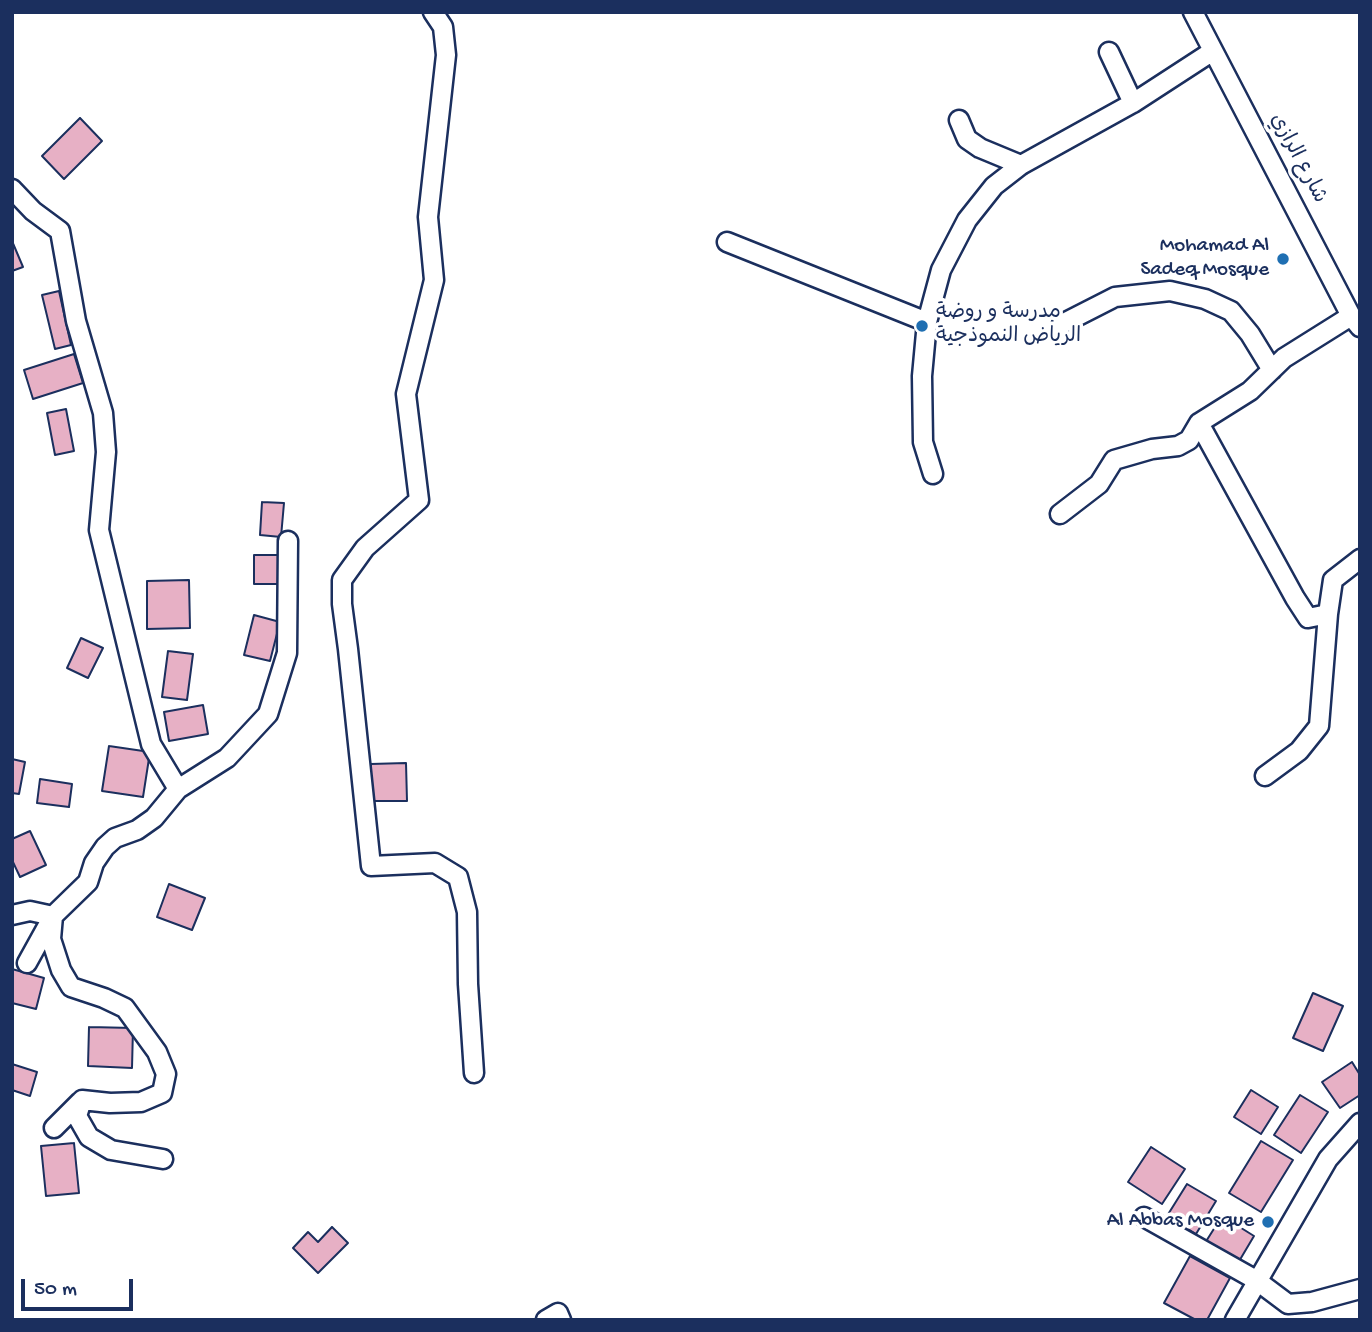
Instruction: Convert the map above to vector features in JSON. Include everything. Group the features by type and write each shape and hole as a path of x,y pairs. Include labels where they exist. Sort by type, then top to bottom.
{"street":[{"path":"433,12 443,27 446,55 428,217 435,280 406,394 419,500 365,548 342,580 342,604 371,866 435,863 458,877 467,912 468,984 474,1073"},
{"name":"شارع الرازي","path":"1193,12 1356,322"},
{"path":"1109,51 1133,103"},
{"path":"933,474 923,442 922,376 927,322 941,270 967,220 994,186 1021,164 1133,103 1213,51"},
{"path":"959,120 967,139 974,144 1021,164"},
{"path":"12,189 33,211 60,231 76,321 103,414 106,452 99,530 151,744 177,789"},
{"path":"727,242 927,322"},
{"path":"1062,324 1115,297 1170,290 1205,299 1231,311 1250,334 1272,370"},
{"path":"1060,514 1099,484 1114,460 1152,449 1178,446 1189,440 1199,423 1250,391 1284,358 1356,322"},
{"path":"1199,423 1308,618 1328,614"},
{"path":"27,962 53,916 88,882 94,863 105,847 115,838 138,830 153,818 177,789 227,758 268,714 287,653 288,541"},
{"path":"1265,776 1299,751 1320,726 1333,580 1360,559"},
{"path":"12,915 30,911 53,916"},
{"path":"53,916 51,939 61,970 71,987 125,1008 157,1052 166,1074 162,1093 141,1102 82,1100"},
{"path":"54,1128 82,1100"},
{"path":"82,1100 78,1116 89,1137 111,1150 163,1159"},
{"path":"1235,1320 1328,1159 1360,1123"},
{"path":"1144,1217 1256,1280 1288,1304 1300,1305 1360,1289"},
{"path":"546,1320 558,1313 561,1320"}],"building":[{"path":"80,118 102,141 64,179 42,156"},
{"path":"12,241 23,267 12,271"},
{"path":"59,291 71,345 55,349 42,295"},
{"path":"74,354 83,383 33,399 24,370"},
{"path":"66,409 74,451 55,455 47,413"},
{"path":"262,502 284,503 281,537 260,535"},
{"path":"254,555 281,555 281,584 254,584"},
{"path":"189,580 190,628 147,629 147,581"},
{"path":"254,615 280,622 270,661 244,655"},
{"path":"81,638 103,648 88,678 67,668"},
{"path":"168,651 193,654 187,700 162,697"},
{"path":"203,705 208,734 169,741 164,712"},
{"path":"109,746 150,752 143,797 102,791"},
{"path":"12,759 25,762 19,794 12,793"},
{"path":"406,763 407,801 371,801 371,764"},
{"path":"40,779 72,784 69,807 37,803"},
{"path":"30,831 46,865 20,877 12,860 12,839"},
{"path":"169,884 205,898 192,930 157,917"},
{"path":"12,969 44,978 36,1009 12,1003"},
{"path":"1313,993 1343,1006 1323,1051 1293,1038"},
{"path":"89,1027 133,1028 132,1068 88,1066"},
{"path":"1352,1062 1360,1075 1360,1095 1340,1108 1322,1082"},
{"path":"12,1064 37,1072 30,1096 12,1090"},
{"path":"1251,1090 1278,1107 1261,1134 1234,1117"},
{"path":"1300,1095 1328,1112 1301,1153 1274,1135"},
{"path":"1261,1141 1293,1160 1261,1212 1229,1193"},
{"path":"74,1143 79,1193 46,1196 41,1146"},
{"path":"1151,1147 1185,1169 1162,1204 1128,1182"},
{"path":"1187,1184 1216,1201 1196,1234 1167,1216"},
{"path":"1222,1216 1254,1236 1238,1263 1205,1243"},
{"path":"332,1227 348,1243 318,1273 293,1248 308,1232 318,1242"},
{"path":"1190,1256 1230,1278 1207,1320 1196,1320 1164,1303"}],"place":[{"name":"Mohamad Al Sadeq Mosque","path":"1283,259"},
{"name":"مدرسة و روضة الرياض النموذجية","path":"922,326"},
{"name":"Al Abbas Mosque","path":"1268,1222"}]}
